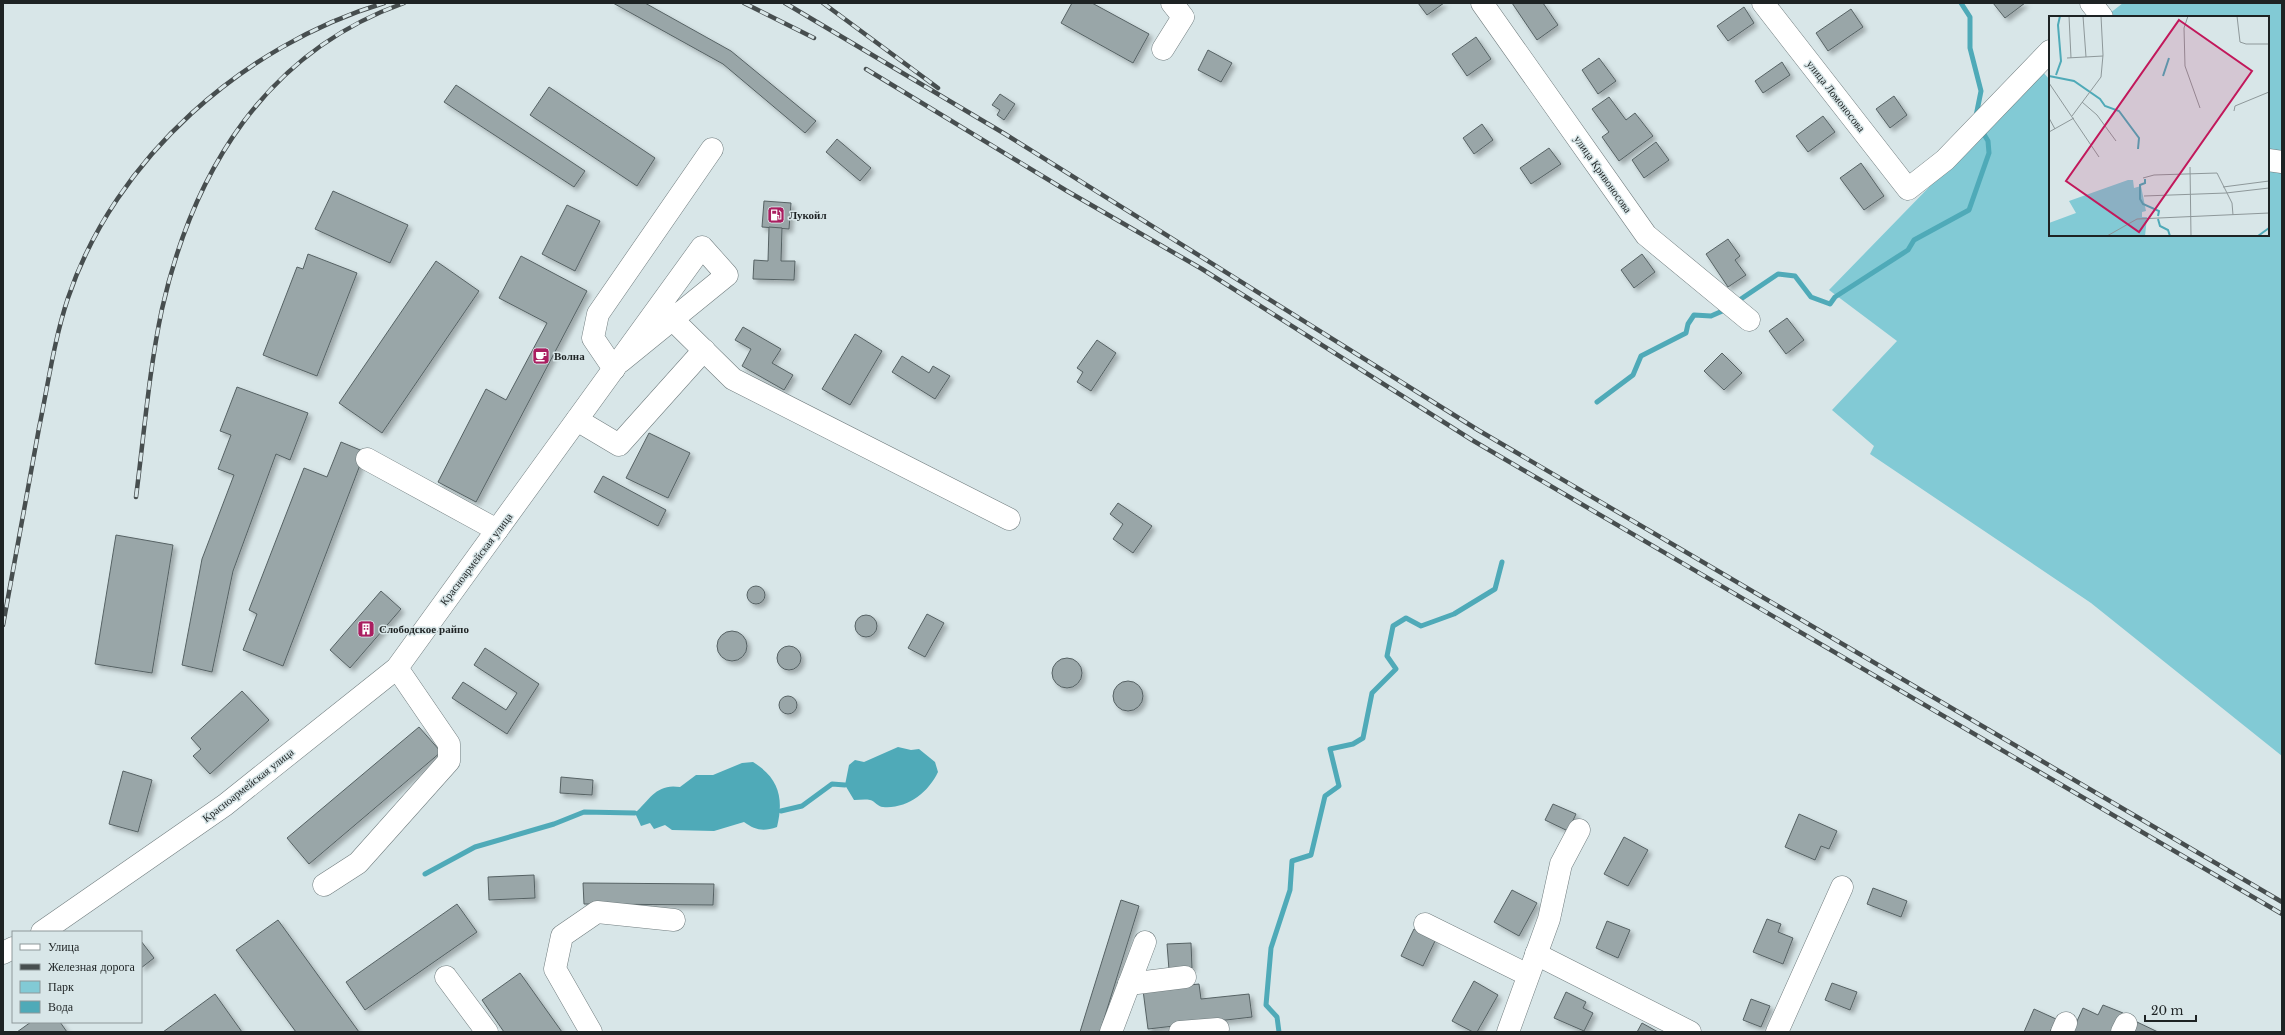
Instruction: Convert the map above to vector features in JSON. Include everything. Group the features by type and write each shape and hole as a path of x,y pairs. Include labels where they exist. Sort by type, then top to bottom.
{"street":[{"path":"1163,49 1183,17 1172,3"},
{"name":"улица Кривоносова","path":"1482,3 1646,235 1749,320"},
{"name":"улица Ломоносова","path":"1763,3 1908,189 1945,160 2049,52"},
{"path":"712,149 598,314 593,338 617,366 672,319 733,379 1009,519"},
{"path":"2269,160 2282,162"},
{"name":"Красноармейская улица","path":"43,931 225,805 397,668 702,247 727,275 672,319"},
{"path":"577,420 619,445 704,350"},
{"path":"367,460 498,530"},
{"path":"324,886 358,864 449,761 449,744 397,668"},
{"path":"1508,1032 1549,919 1561,864 1578,830"},
{"path":"1777,1032 1842,887"},
{"path":"591,1032 555,969 562,936 597,912 674,920"},
{"path":"1425,924 1528,975"},
{"path":"1111,1032 1144,942"},
{"path":"3,953 12,948"},
{"path":"1536,954 1690,1032"},
{"path":"446,977 487,1032"},
{"path":"1129,984 1185,977"},
{"path":"1180,1032 1218,1029"}],"green space":[{"path":"2123,3 2282,3 2282,756 2091,603 1870,454 1874,446 1832,410 1897,341 1829,290 2042,71 2049,79 2049,236 2269,236 2269,16 2106,16"}],"water":[{"path":"898,747 911,750 919,749 935,762 938,772 929,787 916,798 892,807 881,807 870,800 854,800 845,785 849,765 855,760 864,762"},
{"path":"753,762 769,775 777,790 780,807 777,827 763,830 752,827 744,822 714,831 672,830 665,825 654,829 650,823 641,826 635,813 654,793 665,787 680,787 696,775 713,775 742,763"}],"building":[{"path":"613,3 645,3 731,51 816,121 805,133 723,64"},
{"path":"1072,3 1092,3 1149,34 1133,63 1061,23"},
{"path":"1418,3 1444,3 1427,15"},
{"path":"1512,3 1543,3 1558,25 1537,40"},
{"path":"1993,3 2025,3 2005,18"},
{"path":"1744,7 1754,23 1728,41 1717,26"},
{"path":"1851,9 1863,27 1828,51 1816,33"},
{"path":"1476,37 1491,59 1467,76 1452,54"},
{"path":"1208,50 1232,63 1221,82 1198,70"},
{"path":"1599,58 1616,81 1598,94 1582,70"},
{"path":"1782,62 1790,75 1763,93 1755,81"},
{"path":"456,85 585,171 574,187 444,102"},
{"path":"549,87 655,158 637,186 530,115"},
{"path":"1000,94 1015,104 1004,120 997,115 1000,110 992,105"},
{"path":"1894,96 1907,115 1890,128 1876,109"},
{"path":"1609,97 1626,120 1635,113 1653,136 1619,161 1602,137 1609,132 1592,109"},
{"path":"1823,116 1835,132 1808,152 1796,136"},
{"path":"1482,124 1493,140 1474,154 1463,138"},
{"path":"837,139 871,168 860,181 826,152"},
{"path":"1656,142 1669,160 1644,178 1632,160"},
{"path":"1549,148 1561,164 1531,184 1520,168"},
{"path":"1861,163 1884,196 1864,210 1840,178"},
{"path":"333,191 408,225 390,263 315,229"},
{"name":"Лукойл","path":"764,201 791,203 789,229 762,227"},
{"path":"567,205 600,221 575,271 542,254"},
{"path":"769,227 782,228 781,261 795,261 794,280 753,279 754,260 768,261"},
{"path":"1728,239 1740,256 1735,260 1746,275 1728,287 1706,254"},
{"path":"308,254 357,273 317,376 263,355 297,267 303,269"},
{"path":"1642,254 1655,272 1634,288 1621,270"},
{"name":"Волна","path":"521,256 587,291 476,502 438,482 486,389 506,400 547,323 499,298"},
{"path":"436,261 479,291 382,433 339,403"},
{"path":"1787,318 1804,340 1786,354 1769,331"},
{"path":"743,327 781,349 772,363 793,375 784,390 742,366 751,349 735,340"},
{"path":"855,334 882,351 850,405 822,389"},
{"path":"1097,340 1116,353 1091,391 1077,382 1083,372 1077,368"},
{"path":"1722,353 1742,373 1724,390 1704,371"},
{"path":"902,356 929,373 933,366 950,376 935,399 892,372"},
{"path":"237,387 308,413 290,460 276,454 233,571 212,672 182,665 202,559 234,475 218,469 231,435 220,431"},
{"path":"649,433 690,453 668,498 626,478"},
{"path":"341,442 365,452 283,666 243,650 257,614 249,610 304,468 327,477"},
{"path":"603,476 666,510 658,526 594,492"},
{"path":"1118,503 1152,526 1133,553 1113,539 1123,524 1110,514"},
{"path":"116,535 173,545 152,673 95,664"},
{"path":"756,586 760,587 764,591 764,599 760,603 756,604 752,603 748,599 747,595 748,591 752,587"},
{"name":"Слободское райпо","path":"381,591 401,609 350,668 330,650"},
{"path":"927,614 944,623 925,657 908,648"},
{"path":"862,615 870,615 877,622 877,630 870,637 862,637 855,630 855,622"},
{"path":"732,631 743,635 747,646 743,657 732,661 721,657 717,646 721,635"},
{"path":"789,646 797,650 801,658 797,666 789,670 781,666 777,658 781,650"},
{"path":"485,648 539,684 507,734 452,698 463,682 506,710 517,693 474,665"},
{"path":"1067,658 1078,662 1082,673 1078,684 1067,688 1056,684 1052,673 1056,662"},
{"path":"1128,681 1139,685 1143,696 1139,707 1128,711 1117,707 1113,696 1117,685"},
{"path":"242,691 269,720 210,774 193,756 201,749 191,738"},
{"path":"788,696 794,699 797,705 794,711 788,714 782,711 779,705 782,699"},
{"path":"419,727 441,752 309,864 287,838"},
{"path":"123,771 152,780 138,832 109,824"},
{"path":"561,777 593,780 592,795 560,793"},
{"path":"1553,804 1576,814 1568,831 1545,820"},
{"path":"1799,814 1837,831 1829,849 1821,846 1815,860 1785,847"},
{"path":"1624,837 1648,850 1628,886 1604,874"},
{"path":"534,875 535,898 489,900 488,877"},
{"path":"583,883 714,884 713,905 584,904"},
{"path":"1873,888 1907,901 1901,917 1867,904"},
{"path":"1512,890 1537,903 1519,936 1494,922"},
{"path":"1121,900 1139,906 1100,1032 1080,1032"},
{"path":"457,904 477,932 365,1010 346,982"},
{"path":"1767,919 1781,924 1778,932 1793,938 1783,964 1753,952"},
{"path":"278,920 359,1032 296,1032 236,950"},
{"path":"1607,921 1630,930 1618,958 1596,948"},
{"path":"1414,929 1436,939 1423,966 1401,956"},
{"path":"142,942 154,958 142,967"},
{"path":"1191,943 1192,968 1169,970 1167,944"},
{"path":"520,973 562,1032 504,1032 482,1000"},
{"path":"1474,981 1498,995 1477,1032 1473,1032 1452,1021"},
{"path":"1832,983 1857,992 1850,1010 1825,1000"},
{"path":"1199,984 1201,999 1249,994 1252,1017 1148,1029 1143,990"},
{"path":"1566,992 1586,1002 1583,1008 1593,1013 1584,1031 1554,1018"},
{"path":"215,994 242,1032 163,1032"},
{"path":"1751,999 1770,1006 1761,1027 1743,1020"},
{"path":"2103,1005 2123,1013 2114,1032 2072,1032 2083,1008 2098,1015"},
{"path":"2034,1009 2056,1019 2050,1032 2024,1032"},
{"path":"2137,1022 2158,1032 2132,1032"},
{"path":"30,1023 61,1023 67,1032 17,1032"},
{"path":"1642,1023 1658,1032 1637,1032"}],"waterway":[{"path":"1961,3 1970,17 1970,48 1981,91 1976,116"},
{"path":"1735,303 1778,274 1795,276 1811,297 1830,304 1835,297 1908,250 1914,240 1969,210 1989,153 1988,141 1982,131"},
{"path":"1597,402 1633,375 1641,356 1686,333 1688,324 1694,315 1711,316 1727,309"},
{"path":"1279,1032 1277,1017 1266,1005 1271,948 1290,890 1292,861 1311,855 1325,796 1339,786 1330,749 1353,744 1363,738 1372,693 1396,669 1387,656 1393,626 1406,618 1421,626 1454,614 1495,589 1502,562"},
{"path":"781,811 802,806 832,784 845,785"},
{"path":"425,874 475,847 554,824 584,812 635,813"}],"railway":[{"path":"3,625 48,379 63,314 89,247 118,199 152,154 191,114 235,78 282,47 332,22 384,3"},
{"path":"136,497 150,379 162,309 176,258 193,210 216,164 243,123 275,85 312,52 355,25 404,3"},
{"path":"744,3 814,38"},
{"path":"785,3 1005,134 1478,430 2282,902"},
{"path":"823,3 938,88"},
{"path":"866,69 1067,191 1202,269 1472,440 2282,914"}],"place":[{"name":"Лукойл","path":"776,215"},
{"name":"Волна","path":"541,356"},
{"name":"Слободское райпо","path":"366,629"}]}
